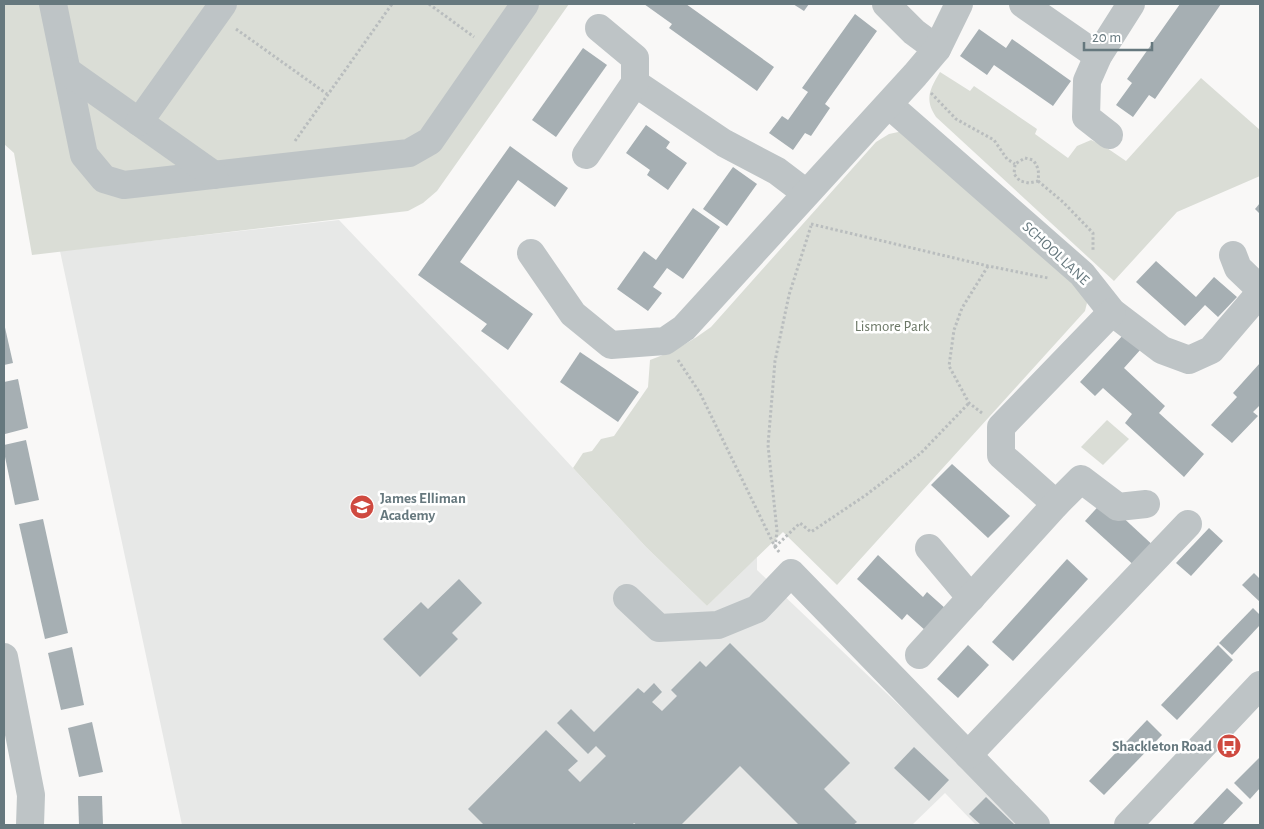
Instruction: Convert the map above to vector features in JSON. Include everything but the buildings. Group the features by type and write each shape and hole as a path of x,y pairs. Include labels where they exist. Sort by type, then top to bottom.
{"street":[{"path":"53,4 84,155 104,179 124,185 408,153 430,141 525,4"},
{"path":"886,4 914,32 937,49"},
{"path":"531,253 573,314 611,345 665,341 684,328 806,193 889,105 937,49 959,4"},
{"path":"1023,4 1098,56"},
{"path":"1109,135 1086,118 1087,81 1098,56 1131,4"},
{"path":"139,122 219,9"},
{"path":"586,155 635,83 635,58 599,28"},
{"path":"67,71 214,175"},
{"path":"635,83 724,143 777,170 806,193"},
{"name":"SCHOOL LANE","path":"889,105 1082,274 1112,312 1162,350 1189,360 1210,350 1260,293"},
{"path":"1233,255 1238,268 1260,289"},
{"path":"1056,504 1001,454 1001,427 1112,312"},
{"path":"918,655 1081,479 1118,506 1146,504"},
{"path":"968,755 1188,524"},
{"path":"929,548 972,598"},
{"path":"627,598 658,628 718,625 757,609 791,573 1036,825"},
{"path":"4,657 10,715 31,795 30,825"},
{"path":"1128,825 1260,685"}],"path":[{"path":"280,168 290,148 392,4"},
{"path":"429,4 493,51"},
{"path":"219,9 327,94"},
{"path":"915,75 956,118 994,140 1015,164"},
{"path":"1015,164 1025,158 1033,160 1040,172 1038,181"},
{"path":"1015,164 1014,174 1020,181 1029,183 1038,181"},
{"path":"786,217 812,225 988,266 1068,282 1082,274 1093,256 1092,233 1064,202 1038,181"},
{"path":"775,547 777,531 768,445 775,362 789,295 812,225"},
{"path":"988,266 962,308 954,330 949,366 969,403 1001,427"},
{"path":"665,341 700,393 775,547 783,556 791,573"},
{"path":"775,547 800,523 811,532 866,495 921,453 969,403"}],"shaded area":[{"name":"James Elliman Academy","path":"339,220 486,374 646,547 707,606 757,557 757,570 1025,825 976,825 945,793 912,825 182,825 60,251"}],"green space":[{"path":"4,4 569,4 437,191 423,203 408,211 32,255 14,153 4,144"},
{"path":"940,72 970,91 974,86 1037,129 1035,134 1068,158 1077,146 1091,140 1104,146 1126,161 1201,78 1260,130 1260,176 1177,212 1114,281 936,117 932,111 929,99 933,84"},
{"name":"Lismore Park","path":"903,131 1084,291 1087,303 1085,311 837,585 783,532 707,606 646,547 573,468 583,453 592,451 601,439 614,436 648,387 650,360 682,346 711,327 876,142 889,134"},
{"path":"1107,420 1129,439 1103,465 1081,447"}],"place":[{"name":"James Elliman Academy","path":"362,507"},
{"name":"Shackleton Road","path":"1229,746"}]}
